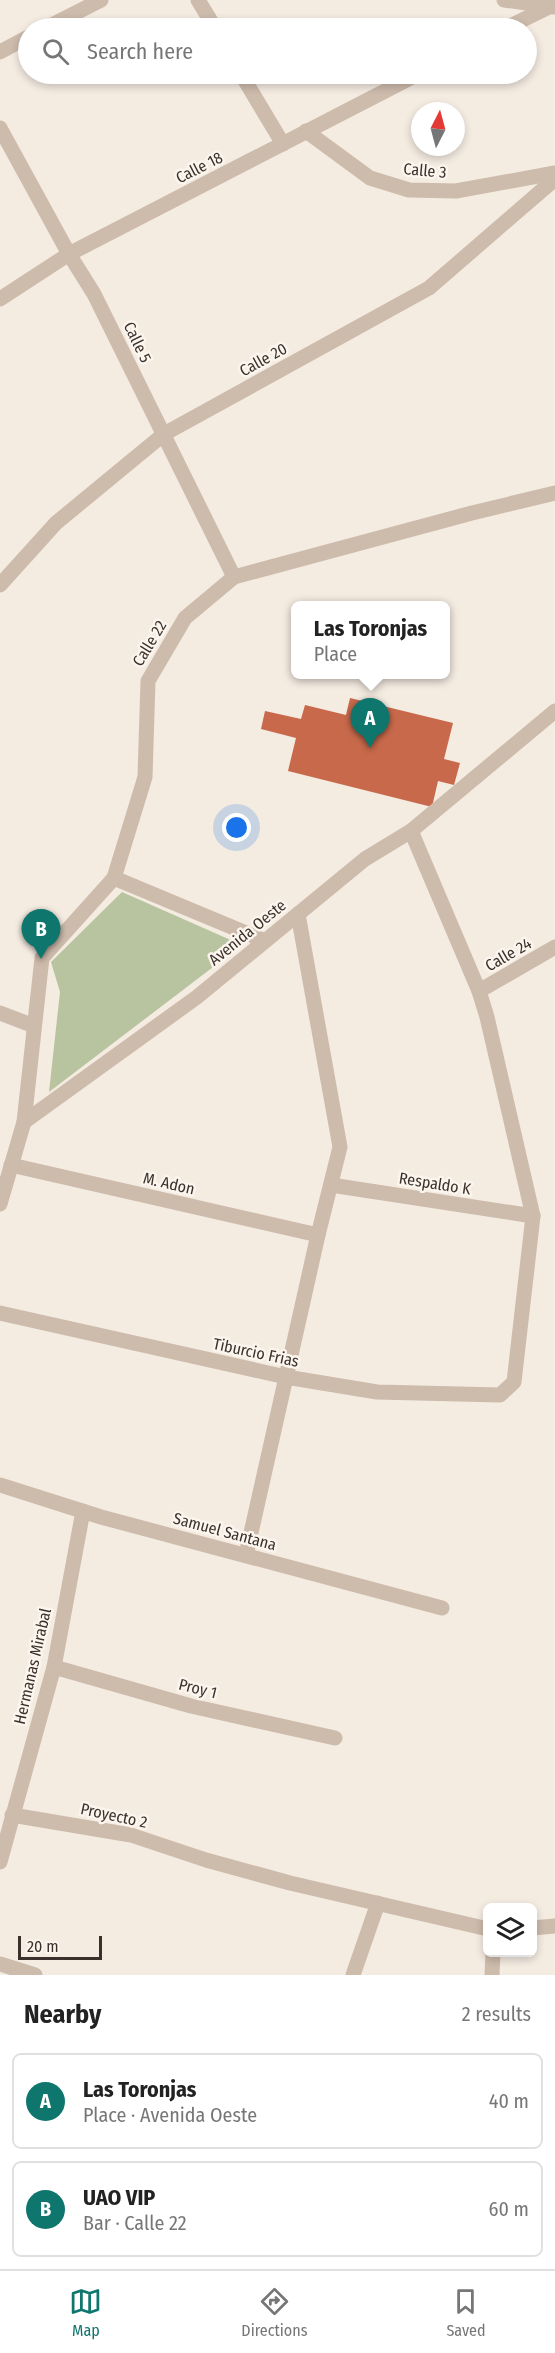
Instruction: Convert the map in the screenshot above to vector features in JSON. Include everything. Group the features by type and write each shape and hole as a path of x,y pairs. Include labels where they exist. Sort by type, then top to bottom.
{"street":[{"path":"66,18 101,0"},
{"path":"198,0 209,18"},
{"path":"504,0 552,7"},
{"path":"528,18 552,7"},
{"path":"0,52 18,42"},
{"path":"247,84 283,144"},
{"name":"Calle 18","path":"0,299 69,254 398,84"},
{"name":"Calle 5","path":"0,128 69,254 94,294 234,577"},
{"name":"Calle 3","path":"306,131 370,178 409,190 456,191 555,173"},
{"name":"Calle 20","path":"0,585 56,523 164,434 429,288 555,178"},
{"name":"Calle 22","path":"24,1122 42,958 114,878 146,777 148,681 185,618 234,577 555,493"},
{"name":"Avenida Oeste","path":"24,1122 197,997 365,859 411,831 555,711"},
{"path":"411,831 479,991 533,1216"},
{"path":"114,878 265,941"},
{"path":"246,1555 340,1147 298,914"},
{"name":"Calle 24","path":"479,991 555,947"},
{"path":"0,1012 34,1026"},
{"path":"0,1204 24,1122"},
{"name":"M. Adon","path":"11,1165 318,1235"},
{"name":"Respaldo K","path":"332,1185 533,1216"},
{"name":"Tiburcio Frias","path":"0,1313 286,1377 377,1392 500,1395 514,1382 533,1216"},
{"name":"Samuel Santana","path":"0,1485 82,1511 442,1608"},
{"name":"Hermanas Mirabal","path":"0,1862 54,1667 82,1511"},
{"name":"Proy 1","path":"54,1667 191,1706 335,1738"},
{"name":"Proyecto 2","path":"12,1815 131,1835 206,1860 290,1883 483,1928"},
{"path":"353,1975 378,1903"},
{"path":"537,1928 555,1926"},
{"path":"492,1975 493,1957"},
{"path":"0,1964 35,1975"}],"green space":[{"path":"122,892 242,945 49,1092 60,992 51,962"}],"building":[{"path":"350,698 453,723 444,759 460,763 454,785 438,781 432,807 288,771 296,738 261,729 265,711 301,719 305,705 346,715"}],"place":[{"name":"Las Toronjas","path":"370,748"},
{"name":"UAO VIP","path":"41,959"}]}
